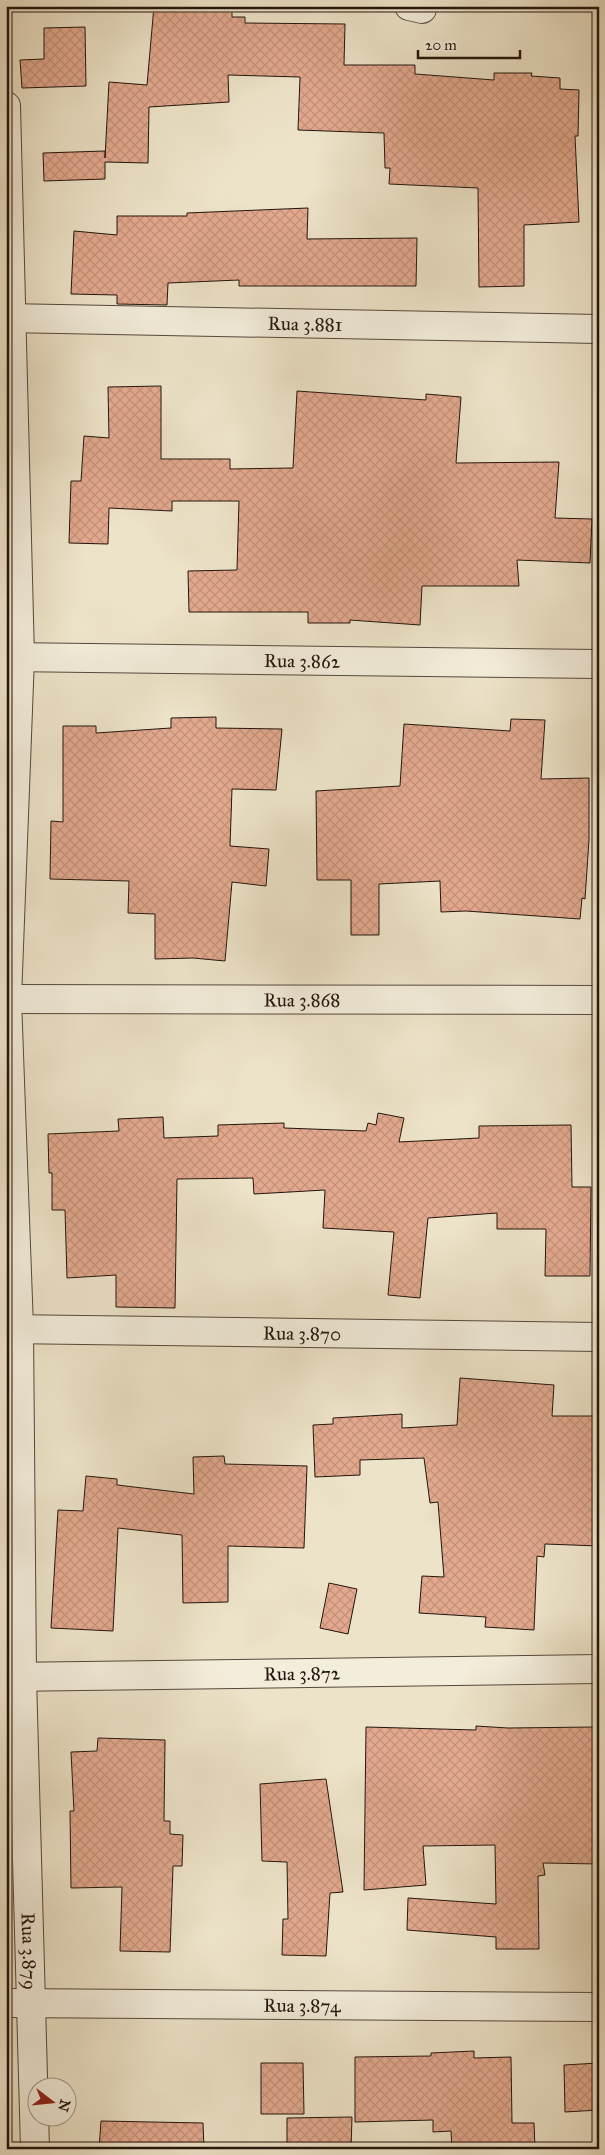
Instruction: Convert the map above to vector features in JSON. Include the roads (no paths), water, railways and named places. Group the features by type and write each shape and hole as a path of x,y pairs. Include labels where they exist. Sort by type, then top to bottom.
{"street":[{"name":"Rua 3.879","path":"6,106 13,657 7,998 13,1328 14,1677 18,2003 35,2149"},
{"name":"Rua 3.881","path":"8,318 599,329"},
{"name":"Rua 3.862","path":"13,657 599,664"},
{"name":"Rua 3.868","path":"7,998 599,1000"},
{"name":"Rua 3.870","path":"13,1328 599,1338"},
{"name":"Rua 3.872","path":"14,1677 599,1669"},
{"name":"Rua 3.874","path":"18,2003 599,2007"}]}
